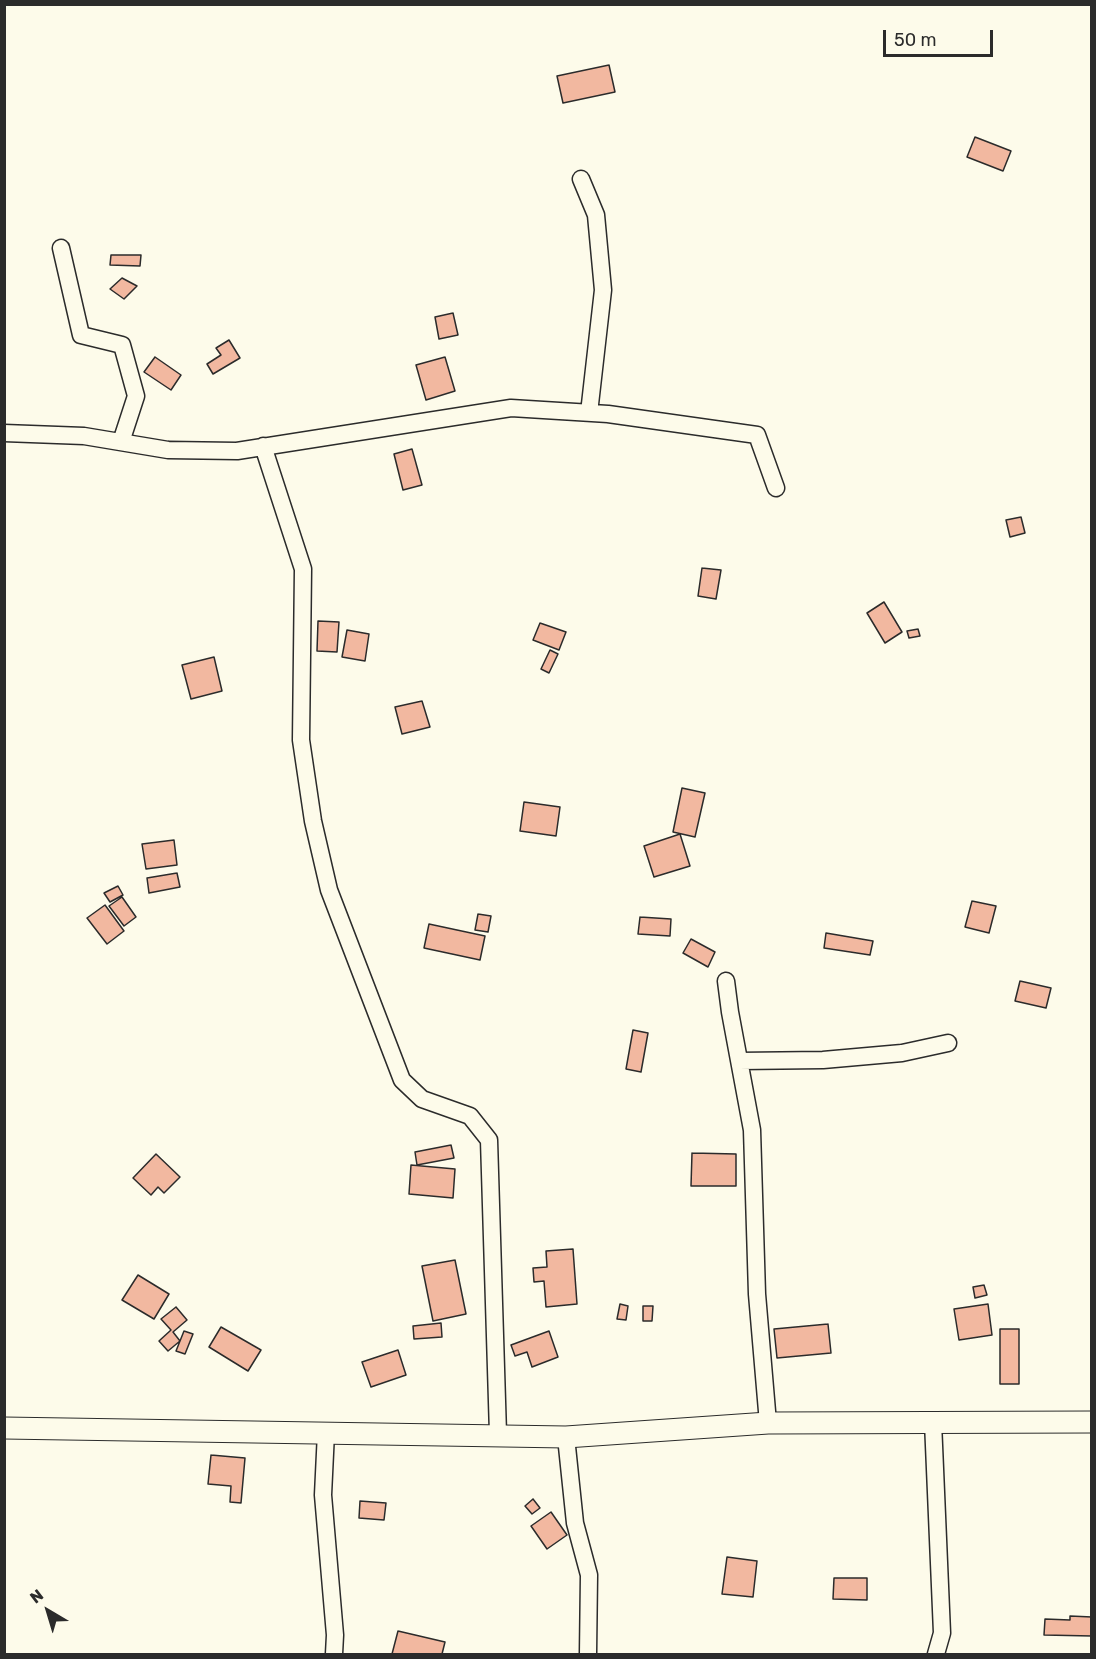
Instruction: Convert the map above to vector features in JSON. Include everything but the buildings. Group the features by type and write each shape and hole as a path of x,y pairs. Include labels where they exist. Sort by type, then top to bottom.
{"main road":[{"path":"4,1428 498,1434 566,1437 768,1423 1092,1422"}],"street":[{"path":"581,179 596,215 603,290 589,413"},
{"path":"61,248 81,335 122,345 136,396 121,442"},
{"path":"4,433 84,436 168,450 237,451 511,408 589,413 757,435 776,488"},
{"path":"263,446 303,569 301,740 312,821 329,890 402,1080 422,1099 470,1116 489,1140 498,1434"},
{"path":"726,981 752,1130 758,1294 768,1423"},
{"path":"739,1061 823,1060 902,1053 948,1043"},
{"path":"933,1422 942,1633 936,1654"},
{"path":"326,1432 323,1495 335,1635 334,1654"},
{"path":"566,1437 575,1523 589,1575 588,1654"}]}
